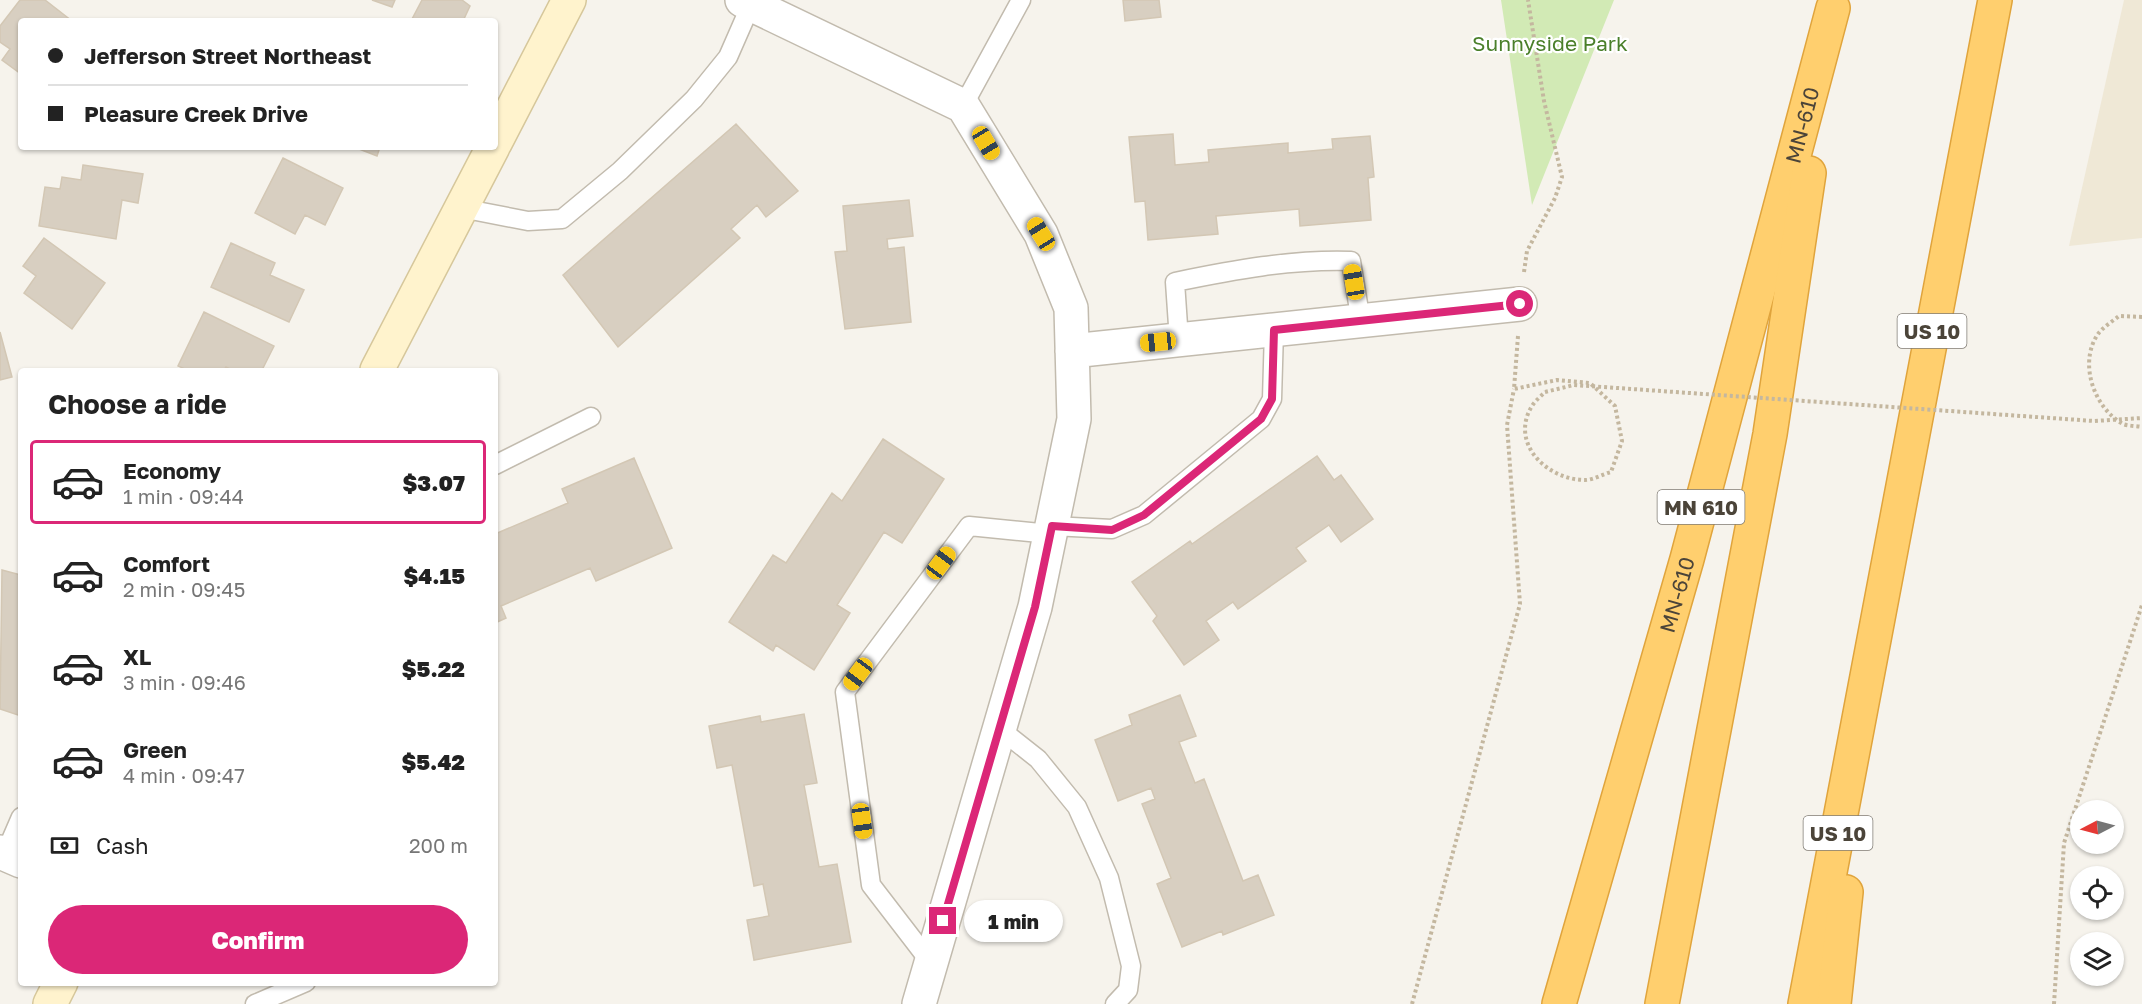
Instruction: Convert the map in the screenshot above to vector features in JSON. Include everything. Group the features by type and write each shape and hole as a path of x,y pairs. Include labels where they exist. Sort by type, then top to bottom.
{"highway":[{"name":"US 10","path":"1805,1004 1995,0"},
{"path":"1662,1004 1770,434 1834,4"},
{"name":"MN-610","path":"1559,1004 1687,560 1834,4"},
{"path":"1834,1004 1870,662"}],"street":[{"path":"498,137 569,0"},
{"path":"748,1 963,106 1041,234 1071,308 1074,419 1035,607 919,1004"},
{"path":"378,368 491,150"},
{"path":"1072,351 1520,304"},
{"path":"50,1004 59,986"}],"lane":[{"path":"963,106 1021,0"},
{"path":"461,208 528,221 562,219 620,171 694,99 728,57 748,1"},
{"path":"1179,340 1175,282 1225,272 1313,260 1351,261 1361,322"},
{"path":"931,963 871,885 845,692 969,526 1112,530 1144,515 1261,419 1272,399 1274,330"},
{"path":"498,464 591,417"},
{"path":"1000,729 1038,759 1077,807 1108,878 1131,966 1128,990 1115,1004"},
{"path":"9,856 18,827"},
{"path":"255,1004 297,986"}],"path":[{"path":"1412,1004 1520,604 1507,425 1514,389 1520,304 1527,251 1556,198 1562,177 1544,102 1528,0"},
{"path":"2142,317 2119,315 2098,334 2088,362 2090,384 2104,406 2124,424 2142,427"},
{"path":"1514,389 1557,380 1590,383 1615,406 1622,441 1611,472 1586,480 1553,473 1534,456 1525,428 1532,406 1545,392 1574,385 2094,421 2142,418"},
{"path":"2054,1004 2064,843 2142,605"}],"shaded area":[{"path":"2124,0 2142,0 2142,238 2069,246"}],"green space":[{"name":"Sunnyside Park","path":"1501,0 1614,0 1532,205"}],"building":[{"path":"20,0 45,0 68,18 18,18 18,72 2,60 10,49 0,42 0,26"},
{"path":"372,0 395,0 392,7"},
{"path":"422,0 462,0 470,6 464,18 413,18"},
{"path":"1123,0 1159,0 1161,17 1125,21"},
{"path":"736,124 798,191 766,217 757,205 731,229 740,238 618,347 563,275"},
{"path":"1173,134 1175,165 1209,162 1208,150 1288,143 1288,153 1333,149 1332,139 1370,136 1374,177 1368,178 1371,220 1300,226 1299,209 1216,216 1218,234 1148,240 1145,201 1135,202 1129,137"},
{"path":"362,150 379,150 377,156"},
{"path":"283,158 343,188 325,225 305,215 295,234 255,213"},
{"path":"83,165 143,174 138,203 122,200 116,239 39,226 45,187 60,189 62,177 81,180"},
{"path":"909,200 913,236 887,239 888,249 904,247 911,322 845,329 835,252 847,251 843,206"},
{"path":"44,238 105,283 72,329 24,293 36,276 23,266"},
{"path":"231,243 275,263 270,275 304,290 289,322 211,287"},
{"path":"204,312 274,346 263,368 182,368 178,366"},
{"path":"0,332 12,377 0,380"},
{"path":"883,439 944,479 902,543 884,532 837,605 850,613 814,670 776,645 773,651 729,622 773,555 786,563 832,493 842,501"},
{"path":"1317,456 1334,480 1341,475 1373,519 1341,542 1329,525 1296,548 1306,561 1238,609 1233,602 1206,621 1219,640 1184,665 1153,621 1157,616 1132,582 1190,541 1192,544"},
{"path":"634,458 672,548 596,581 590,568 501,606 506,618 498,622 498,533 568,503 562,489"},
{"path":"2,570 18,574 18,715 0,709"},
{"path":"1180,695 1196,736 1179,742 1195,783 1204,779 1243,881 1258,875 1274,915 1223,935 1222,931 1182,947 1157,884 1171,878 1142,804 1155,799 1151,788 1118,801 1095,740 1132,725 1129,715"},
{"path":"804,714 817,783 804,785 819,867 837,864 851,942 754,960 747,920 769,916 763,884 754,886 732,765 717,768 709,726 760,716 761,722"}],"route":[{"path":"943,921 1035,607 1052,526 1112,530 1144,515 1261,419 1272,399 1274,330 1520,304"}]}
